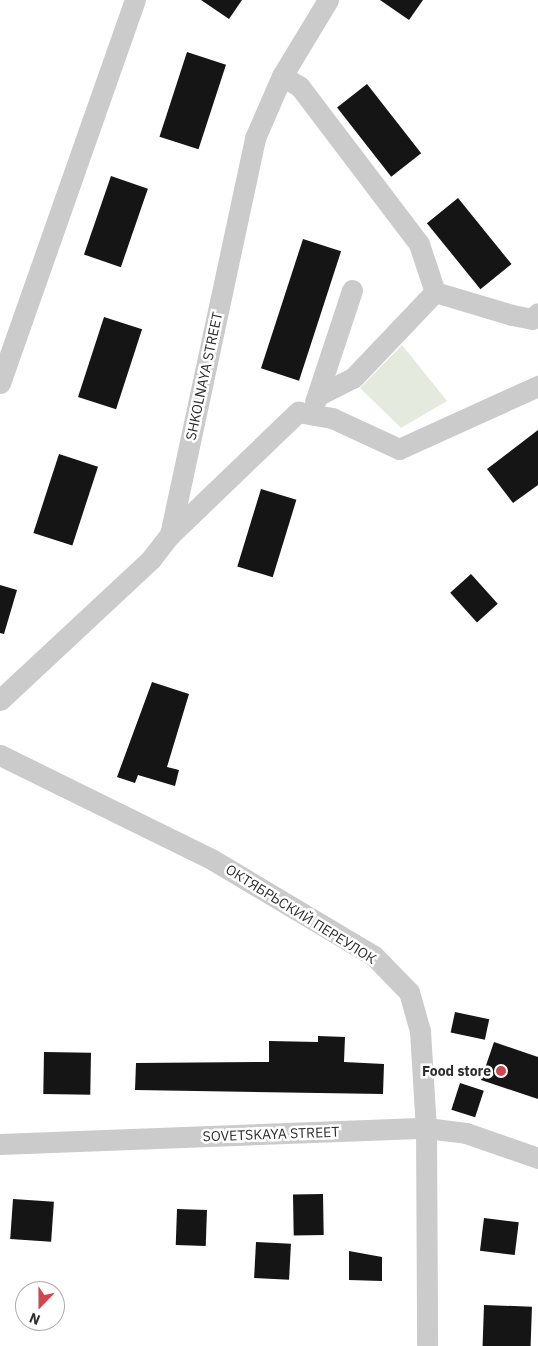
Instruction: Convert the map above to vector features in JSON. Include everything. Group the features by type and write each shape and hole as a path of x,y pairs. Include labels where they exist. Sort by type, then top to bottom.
{"street":[{"path":"0,383 135,0"},
{"name":"SHKOLNAYA STREET","path":"0,700 151,560 170,535 255,138 282,76 328,0"},
{"path":"282,76 300,87 419,244 435,292"},
{"path":"309,414 319,395 352,290"},
{"path":"435,292 512,315 532,319 538,313"},
{"path":"319,395 353,378 435,292"},
{"path":"170,535 298,412 332,418 399,448 538,386"},
{"name":"ОКТЯБРЬСКИЙ ПЕРЕУЛОК","path":"0,755 213,860 374,956 409,992 420,1030 426,1128 427,1346"},
{"name":"SOVETSKAYA STREET","path":"0,1144 426,1128 466,1133 538,1158"}],"shaded area":[{"path":"402,345 447,401 401,428 360,388"}],"building":[{"path":"201,0 242,0 229,19"},
{"path":"380,0 423,0 409,20"},
{"path":"187,52 226,65 198,149 159,137"},
{"path":"367,84 421,153 391,177 337,107"},
{"path":"111,176 148,189 121,267 84,254"},
{"path":"458,198 511,264 480,289 427,223"},
{"path":"303,239 341,251 299,381 261,368"},
{"path":"104,317 142,329 116,409 78,397"},
{"path":"538,430 538,485 513,503 487,469"},
{"path":"59,454 98,467 72,546 33,533"},
{"path":"261,489 296,500 273,577 237,566"},
{"path":"471,574 498,604 477,622 450,593"},
{"path":"0,585 17,590 4,634 0,633"},
{"path":"152,682 189,694 167,767 179,770 175,786 138,775 135,783 117,777"},
{"path":"455,1012 489,1019 485,1040 451,1033"},
{"path":"318,1036 345,1037 344,1062 384,1064 383,1094 135,1090 136,1063 269,1062 269,1041 318,1042"},
{"path":"494,1042 538,1057 538,1099 481,1080"},
{"path":"44,1052 91,1053 90,1095 43,1094"},
{"path":"460,1083 484,1091 475,1117 451,1110"},
{"path":"323,1194 324,1235 294,1236 293,1195"},
{"path":"13,1199 54,1202 51,1242 10,1239"},
{"path":"177,1209 207,1210 206,1246 176,1245"},
{"path":"484,1218 519,1222 515,1255 480,1251"},
{"path":"256,1242 291,1244 289,1280 254,1278"},
{"path":"349,1251 382,1257 382,1281 349,1280"},
{"path":"484,1305 532,1307 531,1346 483,1346"}],"place":[{"name":"Food store","path":"501,1071"}]}
